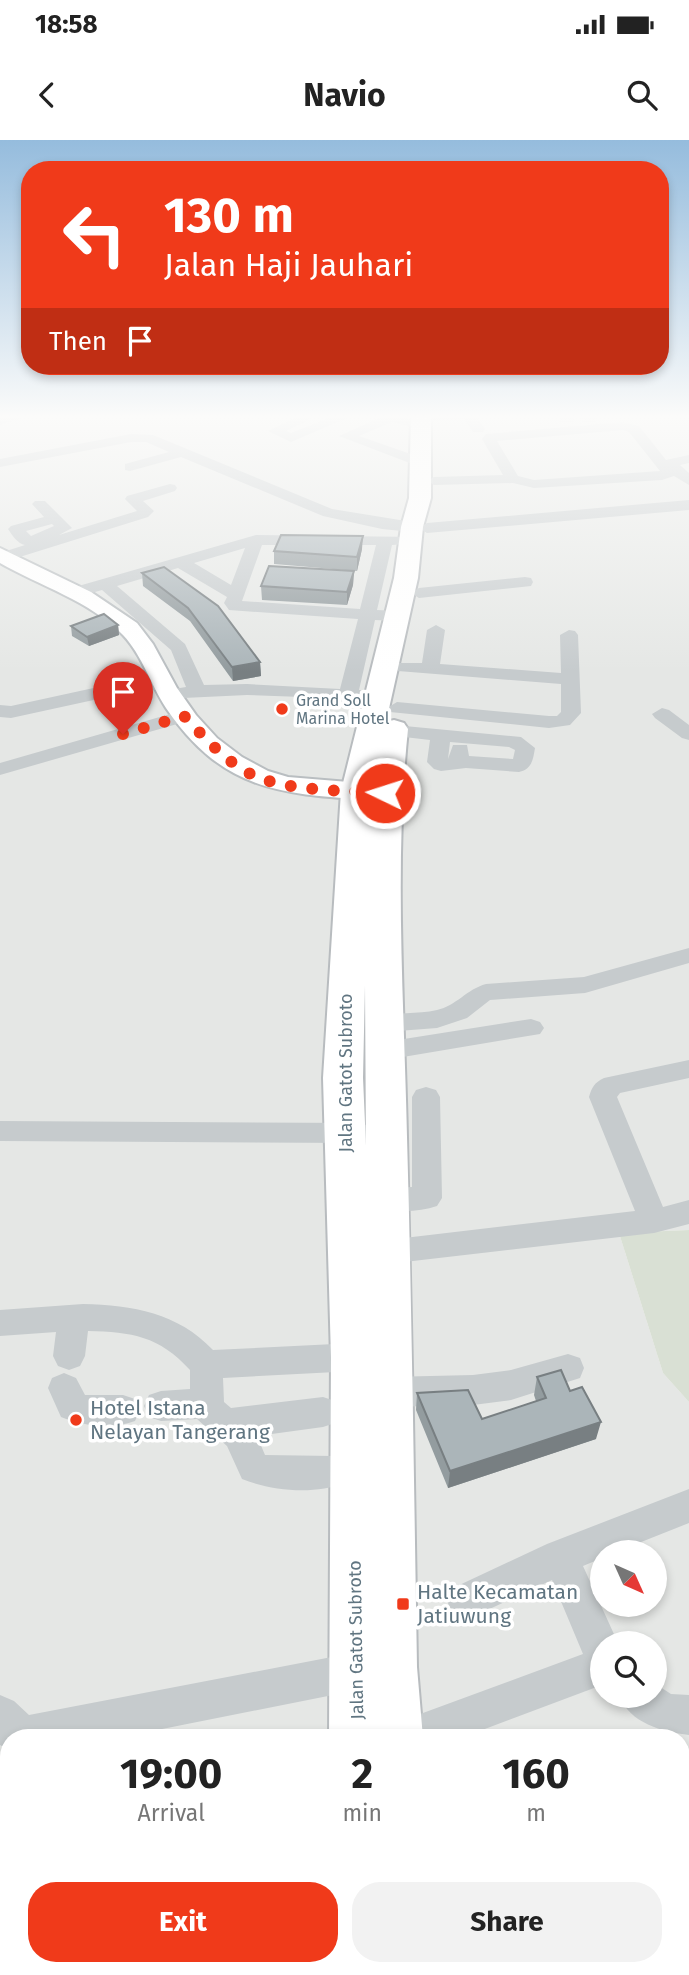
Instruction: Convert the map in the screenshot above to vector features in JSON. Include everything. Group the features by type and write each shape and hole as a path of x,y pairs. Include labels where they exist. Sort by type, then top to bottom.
{"highway":[{"name":"Jalan Gatot Subroto","path":"360,1729 372,1669 388,1392 387,1199 373,1140 342,1078 371,792 410,702 404,537 412,501"},
{"name":"Jalan Gatot Subroto","path":"371,792 383,898 385,1037 373,1140 355,1357 372,1669 391,1729"}],"main road":[{"path":"1,553 74,593 118,609 127,626 141,642 184,716 211,744 259,778 286,784 371,792"}],"street":[{"path":"1,553 135,517 146,511 134,501"},
{"path":"297,501 328,513 382,524 404,537"},
{"path":"1,553 64,528 40,504"},
{"path":"74,593 256,540 404,537 689,505"},
{"path":"404,537 371,578 370,614 410,702 459,761 519,766 523,762 522,744 410,702"},
{"path":"256,540 250,572 233,603 242,608 370,614 525,582"},
{"path":"180,562 236,595"},
{"path":"105,584 118,609 179,648 197,690"},
{"path":"410,702 436,630"},
{"path":"0,711 11,712 112,690 253,688 410,702 556,722 563,721 571,713 569,635"},
{"path":"410,702 570,677"},
{"path":"662,714 689,734"},
{"path":"0,769 184,716"},
{"path":"385,1037 444,1017 464,1007 472,997 486,992 585,985 687,955"},
{"path":"385,1037 531,1028"},
{"path":"654,1221 603,1097 605,1089 613,1085 689,1069"},
{"path":"387,1199 427,1198 426,1097"},
{"path":"0,1131 373,1140 427,1153"},
{"path":"387,1252 654,1221 689,1212"},
{"path":"0,1323 101,1317 128,1318 153,1325 187,1346 206,1365 217,1413 240,1436 250,1463 260,1471 273,1473 333,1472"},
{"path":"74,1319 66,1372 73,1406 83,1410 123,1410"},
{"path":"206,1365 355,1357"},
{"path":"388,1392 474,1390 511,1385 568,1368"},
{"path":"161,1406 217,1413 323,1412"},
{"path":"466,1601 560,1557 689,1506"},
{"path":"560,1557 593,1631"},
{"path":"60,1729 372,1669"},
{"path":"431,1729 590,1670"},
{"path":"658,1708 666,1713 689,1715"},
{"path":"0,1715 12,1729"}],"shaded area":[{"path":"0,501 689,501 689,1230 619,1233 663,1373 689,1402 689,1729 0,1729"},
{"path":"689,1230 689,1402 663,1373 619,1233"}],"building":[{"path":"281,535 363,536 357,557 274,551"},
{"path":"269,566 354,571 347,592 261,586"},
{"path":"164,567 218,606 260,662 232,667 188,608 142,573"},
{"path":"104,614 118,625 87,637 71,626"},
{"path":"561,1370 570,1391 582,1387 601,1422 450,1471 417,1393 468,1390 482,1419 546,1398 537,1377"}],"place":[{"name":"Grand Soll Marina Hotel","path":"282,709"},
{"name":"Hotel Istana Nelayan Tangerang","path":"76,1420"},
{"name":"Halte Kecamatan Jatiuwung","path":"403,1604"}],"route":[{"path":"123,734 184,716 211,744 259,778 286,784 385,793"}]}
